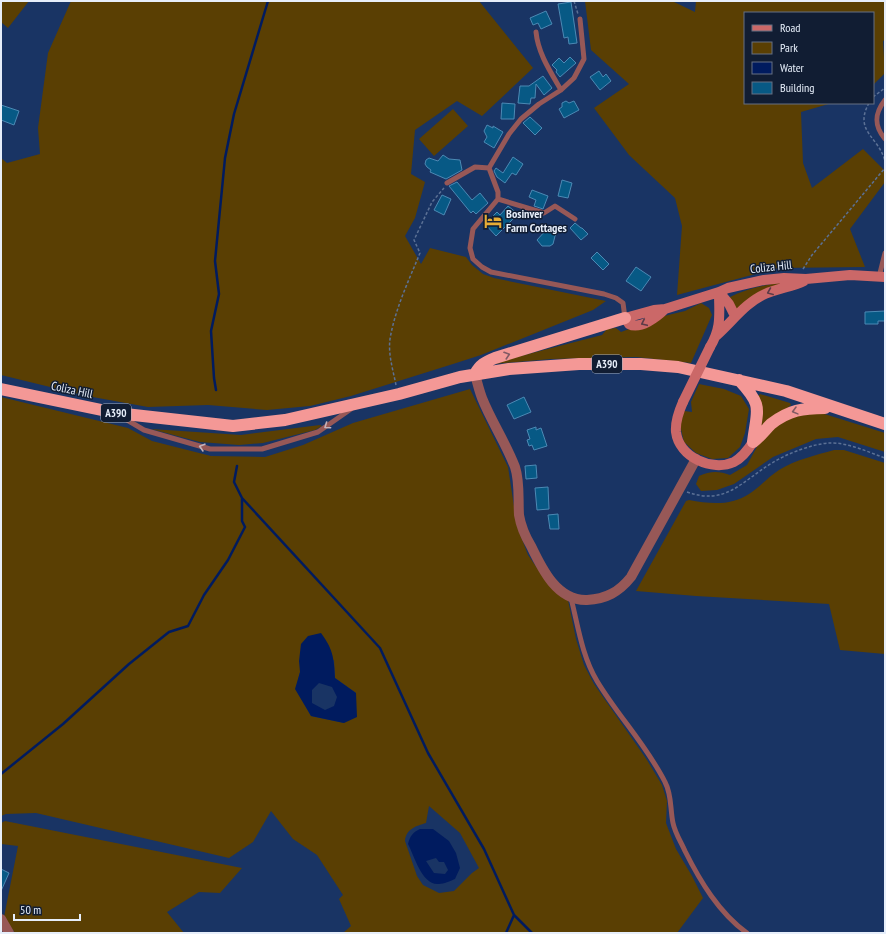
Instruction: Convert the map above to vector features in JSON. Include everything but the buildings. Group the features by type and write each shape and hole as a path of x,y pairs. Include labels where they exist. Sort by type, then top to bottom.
{"highway":[{"path":"475,374 478,367 484,362 625,318"},
{"name":"A390","path":"359,404 447,380 475,374 547,365 615,364 678,367 739,380 786,391 885,424"},
{"path":"739,380 751,393 757,408 753,442"},
{"name":"Coliza Hill","path":"1,389 116,413 232,426 285,420 359,404"},
{"path":"753,442 771,424 792,411 812,408 834,408"}],"street":[{"name":"Coliza Hill","path":"625,318 628,324 636,326 658,316 665,309 728,288 764,280 850,276 882,277"},
{"path":"753,442 741,457 728,464 712,465 696,459 685,450 676,434 676,421 683,402 716,336 744,308 759,297 774,290 800,283 802,278"},
{"path":"718,292 729,304 733,318"},
{"path":"716,336 719,317 718,292"},
{"path":"719,317 733,318"},
{"path":"475,374 482,398 515,467 519,489 519,515 524,535 551,582 571,598 582,600 601,598 618,591 625,584 696,459"},
{"path":"1,919 9,933"}],"lane":[{"path":"489,168 521,119 539,104 561,90 574,78 584,59 580,19"},
{"path":"536,32 537,43 544,60 561,90"},
{"path":"885,100 879,108 877,119 878,128 885,139"},
{"path":"447,183 475,167 489,168"},
{"path":"489,168 498,192 498,199 473,229 470,248 474,259 482,267 491,272 604,294 616,298 623,303 625,318"},
{"path":"498,199 544,213 560,201"},
{"path":"555,206 575,219"},
{"path":"882,277 885,253"},
{"path":"116,413 144,430 210,449 262,449 318,432 359,404"},
{"path":"571,598 582,648 597,681 665,781 669,790 673,823 676,833 694,870 730,920 747,933"}],"path":[{"path":"574,1 580,19"},
{"path":"874,96 885,88"},
{"path":"868,104 864,111 864,126 878,147 885,162"},
{"path":"802,278 812,255 885,168"},
{"path":"399,394 391,363 390,340 396,317 420,253 414,240 432,202 447,183"},
{"path":"680,489 697,495 706,496 723,494 740,486 776,460 821,444 836,443 885,458"}],"green space":[{"path":"1,1 29,1 8,28 1,22"},
{"path":"71,1 479,1 533,68 482,116 457,101 415,130 411,174 425,182 415,218 405,236 421,264 430,248 466,257 472,265 483,274 494,278 606,301 593,310 481,355 351,396 310,406 267,410 208,405 148,407 87,396 1,375 1,158 7,163 40,154 38,128 48,53"},
{"path":"585,1 672,1 695,12 696,1 885,1 885,40 883,41 885,73 874,84 874,12 744,12 744,104 829,104 801,112 803,163 812,188 863,149 885,171 885,182 850,229 865,267 778,268 677,295 682,226 675,198 629,155 594,108 629,84 591,50"},
{"path":"453,109 468,126 434,156 419,139"},
{"path":"787,281 735,310 728,298 750,289"},
{"path":"701,303 709,308 712,315 691,363 636,357 551,359 494,364 602,335 607,329 616,328 621,332 664,316 685,311"},
{"path":"699,384 724,389 741,396 749,409 745,433 740,447 728,458 712,459 696,453 684,442 680,425 684,411 692,412 691,402"},
{"path":"470,389 508,467 517,526 528,555 546,581 568,600 576,639 584,665 594,684 647,760 662,785 667,801 666,823 676,849 703,898 677,933 343,933 351,926 339,899 343,895 317,855 293,839 271,811 253,842 229,858 36,813 6,814 1,816 1,397 128,428 152,441 211,456 265,457 303,445 353,423","holes":["334,660 335,678 356,693 344,723 311,716 296,689 300,672","429,806 460,833 479,868 454,891 439,893 423,885 417,876 405,841 409,831 426,823"]},
{"path":"760,394 790,403 791,405 758,433 758,396"},
{"path":"815,411 885,433 885,452 838,437 816,439 773,457 734,484 717,490 701,491 696,484 699,476 703,474 714,472 730,475 747,465 759,443 778,422"},
{"path":"320,425 322,426 315,430 263,443 239,445 200,442 151,429 241,435"},
{"path":"834,450 844,450 885,463 885,654 840,650 829,604 636,591 686,501 720,503 735,501 749,494 785,466"},
{"path":"5,821 242,868 220,893 199,892 167,912 184,933 15,933 4,917 18,846 1,844 1,823"}],"water":[{"path":"321,633 325,639 332,654 335,678 356,693 357,717 344,723 311,716 295,689 300,672 299,661 301,644 308,636","holes":["319,683 332,687 337,697 334,706 325,710 312,703 312,690"]},
{"path":"420,829 433,829 449,841 456,853 460,868 455,879 439,884 433,883 423,875 408,844 412,835","holes":["436,858 439,862 444,862 448,870 445,874 434,873 426,861"]}],"waterway":[{"path":"216,390 211,331 219,294 215,261 225,158 234,114 268,1"},
{"path":"1,774 63,724 129,664 169,632 188,626 204,595 228,560 245,527 242,521 242,498 234,482 237,466"},
{"path":"242,498 380,648 428,753 484,849 514,915 506,933"},
{"path":"514,915 532,933"}],"place":[{"name":"Bosinver Farm Cottages","path":"493,221"}]}
